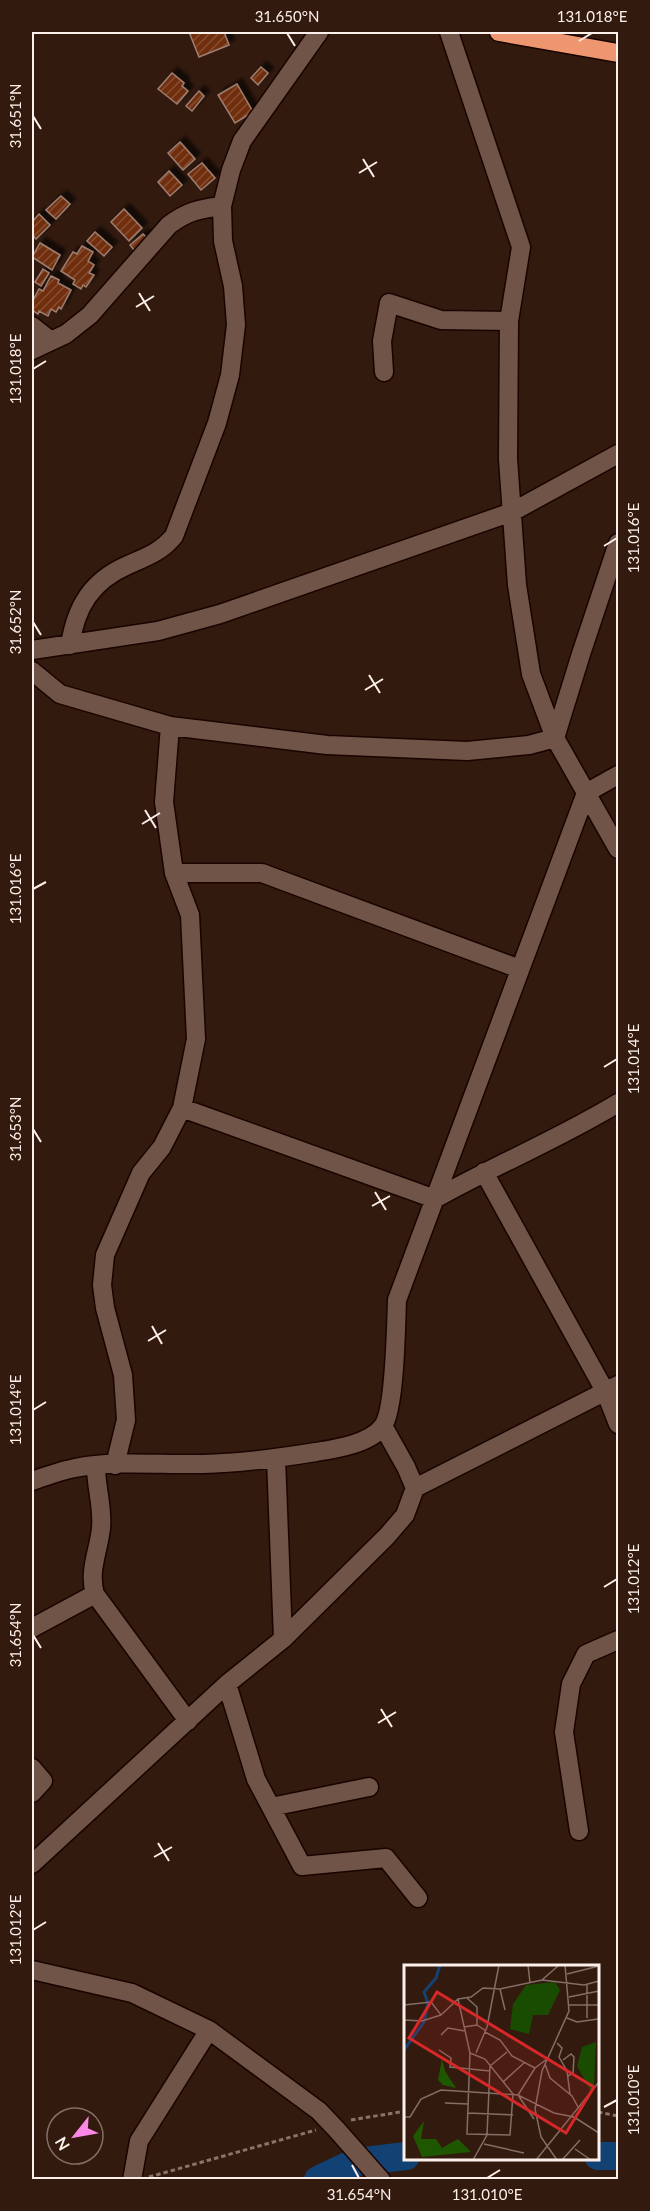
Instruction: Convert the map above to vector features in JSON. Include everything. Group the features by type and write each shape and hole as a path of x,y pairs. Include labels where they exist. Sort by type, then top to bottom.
{"highway":[{"path":"499,32 618,53"}],"street":[{"path":"70,645 74,622 92,591 113,572 160,550 174,536 217,423 230,375 236,325 233,286 223,241 222,206 231,170 242,141 319,32"},
{"path":"448,32 521,247 509,321 508,459 517,585 531,674 555,738 618,849"},
{"path":"32,350 66,334 90,315 169,225 184,214 198,209 222,206"},
{"path":"384,372 382,340 388,303 441,320 509,321"},
{"path":"32,326 51,341"},
{"path":"32,650 158,631 220,614 512,512 618,454"},
{"path":"555,738 580,654 618,543"},
{"path":"32,671 60,694 170,726 327,745 467,751 529,745 555,738"},
{"path":"115,1465 126,1420 123,1375 105,1308 102,1285 105,1255 141,1173 162,1147 182,1108 196,1039 190,915 174,873 164,802 170,726"},
{"path":"32,1481 76,1468 206,1464 276,1458 357,1443 383,1426 393,1384 398,1300 586,793 618,774"},
{"path":"174,873 262,873 520,969"},
{"path":"182,1108 435,1199 484,1172 577,1128 618,1103"},
{"path":"484,1172 612,1388 618,1424"},
{"path":"32,1864 227,1684 283,1639 387,1536 405,1515 415,1488 612,1388"},
{"path":"383,1426 415,1488"},
{"path":"276,1458 283,1639"},
{"path":"96,1467 102,1508 101,1529 92,1575 95,1594 188,1720"},
{"path":"32,1628 95,1594"},
{"path":"579,1831 564,1732 571,1684 586,1654 618,1640"},
{"path":"227,1684 256,1779 302,1866 386,1858 418,1899"},
{"path":"32,1768 43,1781 32,1792"},
{"path":"271,1807 369,1787"},
{"path":"32,1970 132,1993 208,2030 333,2122 381,2180"},
{"path":"132,2180 139,2141 208,2030"}],"path":[{"path":"142,2180 333,2122 404,2111"},
{"path":"599,2112 618,2116"}],"building":[{"path":"189,32 224,32 229,45 199,57"},
{"path":"261,67 268,73 258,85 251,78"},
{"path":"172,73 184,83 182,86 188,91 177,104 158,89"},
{"path":"237,84 253,112 235,123 218,95"},
{"path":"199,91 204,96 192,111 186,106"},
{"path":"180,142 195,159 183,170 168,153"},
{"path":"202,163 215,178 201,190 188,174"},
{"path":"169,171 182,185 170,196 158,182"},
{"path":"61,196 70,204 56,219 46,210"},
{"path":"124,209 142,228 129,241 111,222"},
{"path":"39,214 50,225 36,239 32,235 32,222"},
{"path":"95,232 112,247 104,256 87,241"},
{"path":"143,234 148,239 135,251 130,245"},
{"path":"40,243 60,255 52,270 32,257"},
{"path":"82,246 93,252 88,261 94,265 89,273 94,275 86,287 83,285 81,289 73,284 75,280 61,271 73,252 77,254"},
{"path":"43,269 49,273 41,286 35,282"},
{"path":"51,276 71,290 61,309 59,307 56,312 51,309 48,316 39,311 38,314 32,310 32,302 39,289 43,291"}],"waterway":[{"path":"318,2180 356,2162 404,2156"},
{"path":"599,2156 618,2156"}]}
